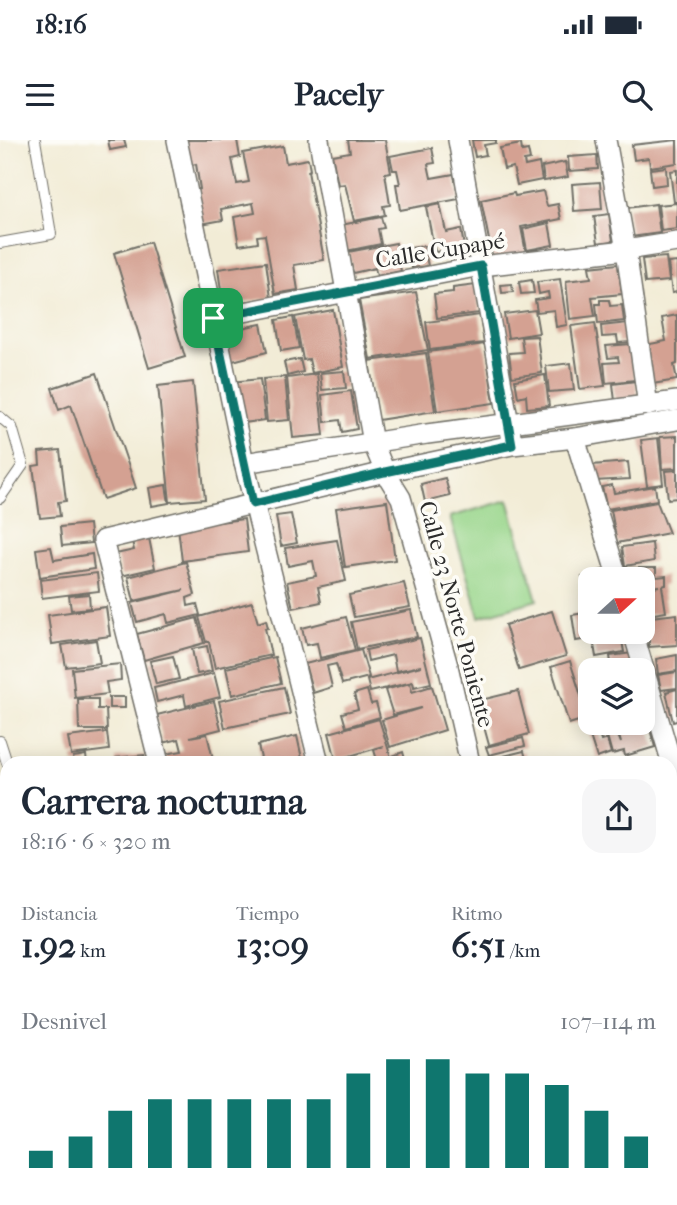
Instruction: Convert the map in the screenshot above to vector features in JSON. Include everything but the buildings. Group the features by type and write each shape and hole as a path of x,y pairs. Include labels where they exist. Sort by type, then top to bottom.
{"street":[{"path":"177,140 253,504 317,756"},
{"name":"Calle 23 Norte Poniente","path":"319,140 373,443 385,472 401,498 448,666 468,756"},
{"path":"458,140 512,445"},
{"path":"606,140 626,250 648,406"},
{"name":"Calle Cupapé","path":"213,318 346,290 481,266 677,242"},
{"path":"244,463 677,401"},
{"path":"157,756 103,540 385,472 512,445 575,438 677,419"},
{"path":"575,438 614,567"},
{"path":"638,644 673,756"}],"lane":[{"path":"0,243 51,234 35,140"},
{"path":"0,417 12,427 23,465 0,498"}],"green space":[{"path":"508,500 537,600 479,617 450,517"}],"route":[{"path":"481,266 512,445 253,504 213,318 346,290 481,266"}]}
